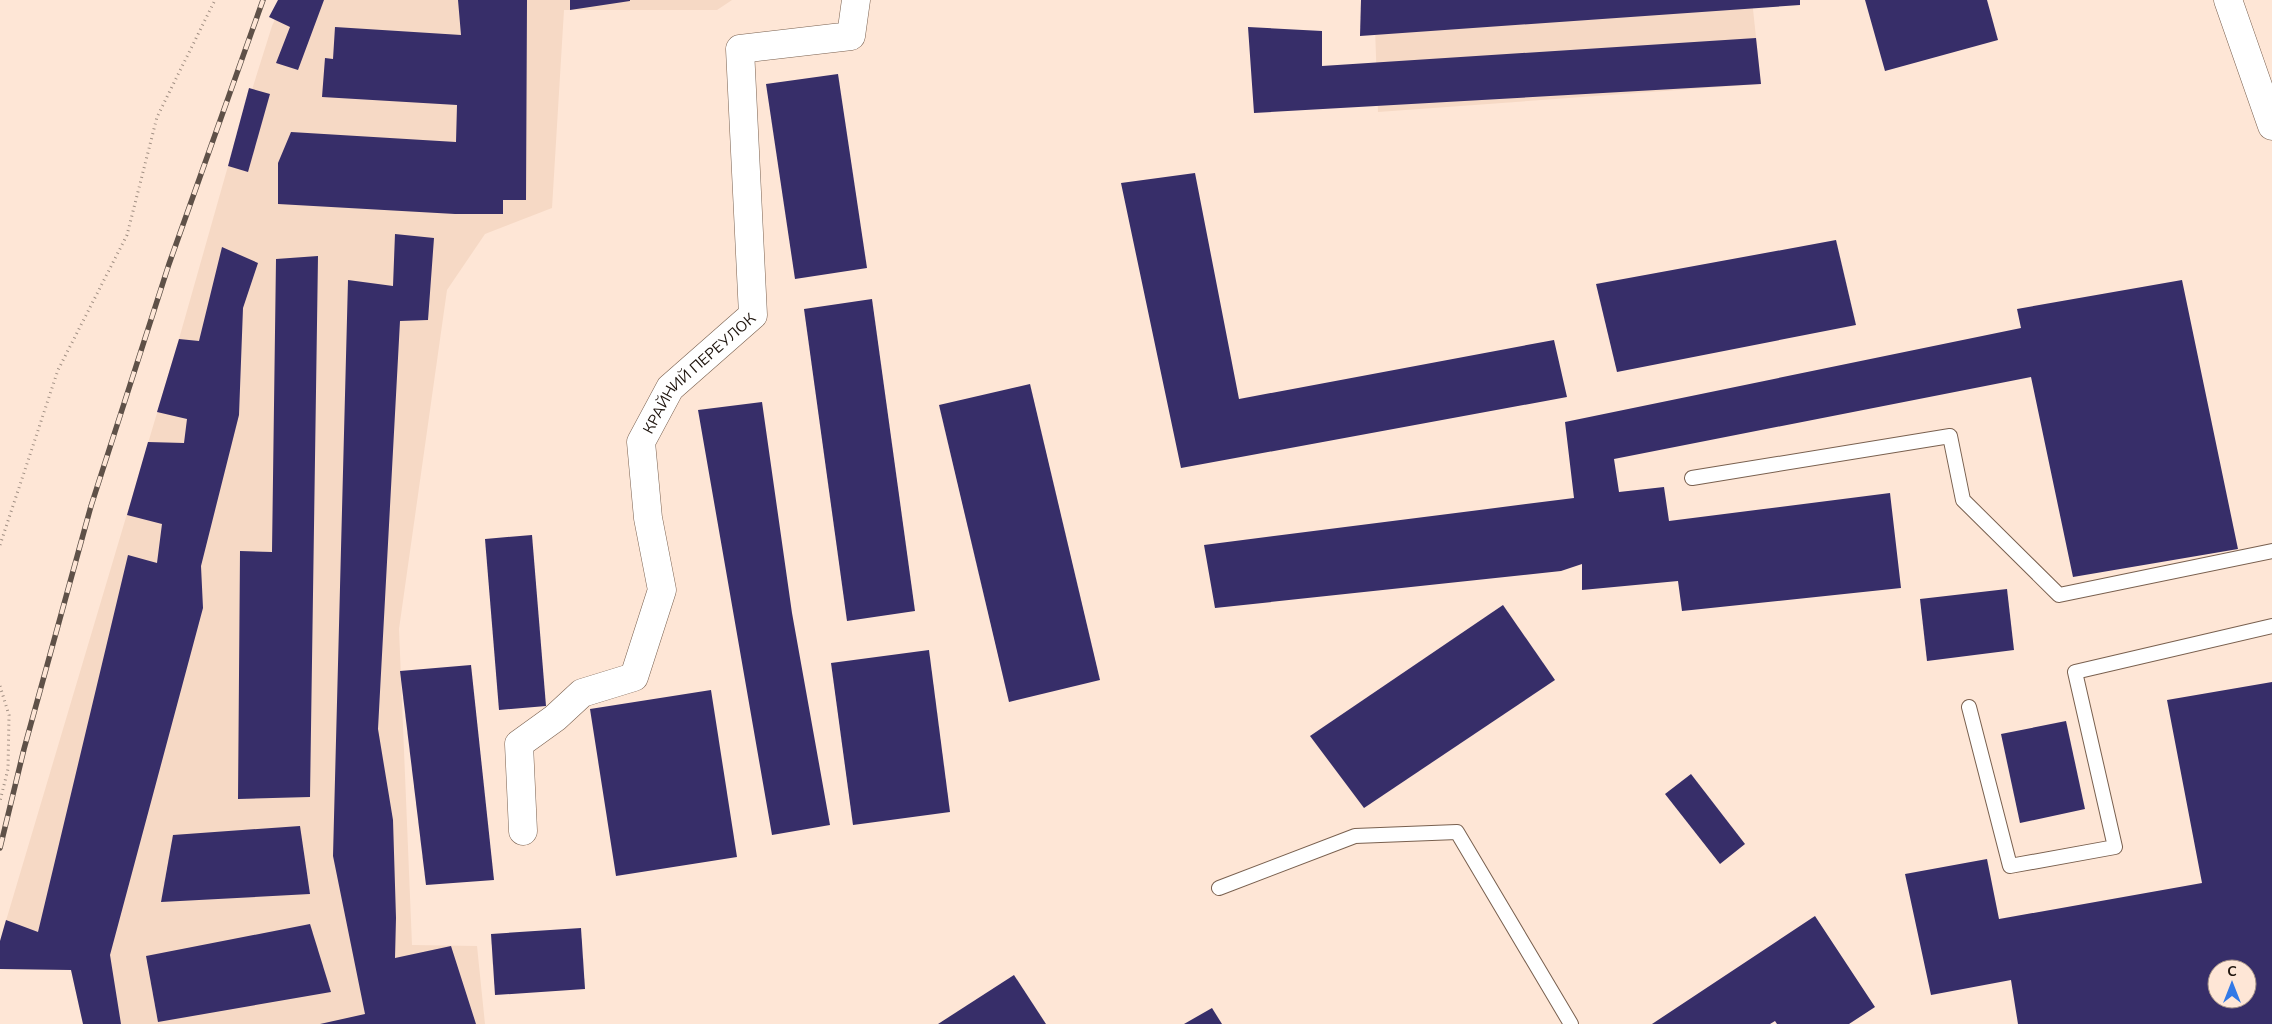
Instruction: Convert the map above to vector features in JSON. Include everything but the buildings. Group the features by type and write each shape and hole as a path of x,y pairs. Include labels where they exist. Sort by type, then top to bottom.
{"street":[{"name":"КРАЙНИЙ ПЕРЕУЛОК","path":"523,831 519,744 555,718 582,693 634,677 662,590 648,518 641,442 670,388 753,315 740,49 852,36 856,0"},
{"path":"2228,0 2264,79 2272,126"}],"lane":[{"path":"1692,478 1950,436 1963,500 2059,596 2272,551"},
{"path":"1969,707 2010,866 2115,847 2075,672 2272,626"},
{"path":"1219,888 1356,836 1457,832 1571,1024"}],"path":[{"path":"0,545 58,370 128,235 158,117 215,0"},
{"path":"0,686 9,715 8,769 0,800"}],"shaded area":[{"path":"284,0 732,0 717,10 564,10 552,208 485,234 447,290 399,629 412,945 477,946 485,1024 83,1024 71,970 0,969 0,941 179,339 228,166 272,26"},
{"path":"1374,0 1752,0 1761,84 1378,112"}],"railway":[{"path":"0,848 24,749 91,506 169,264 263,0"}]}
